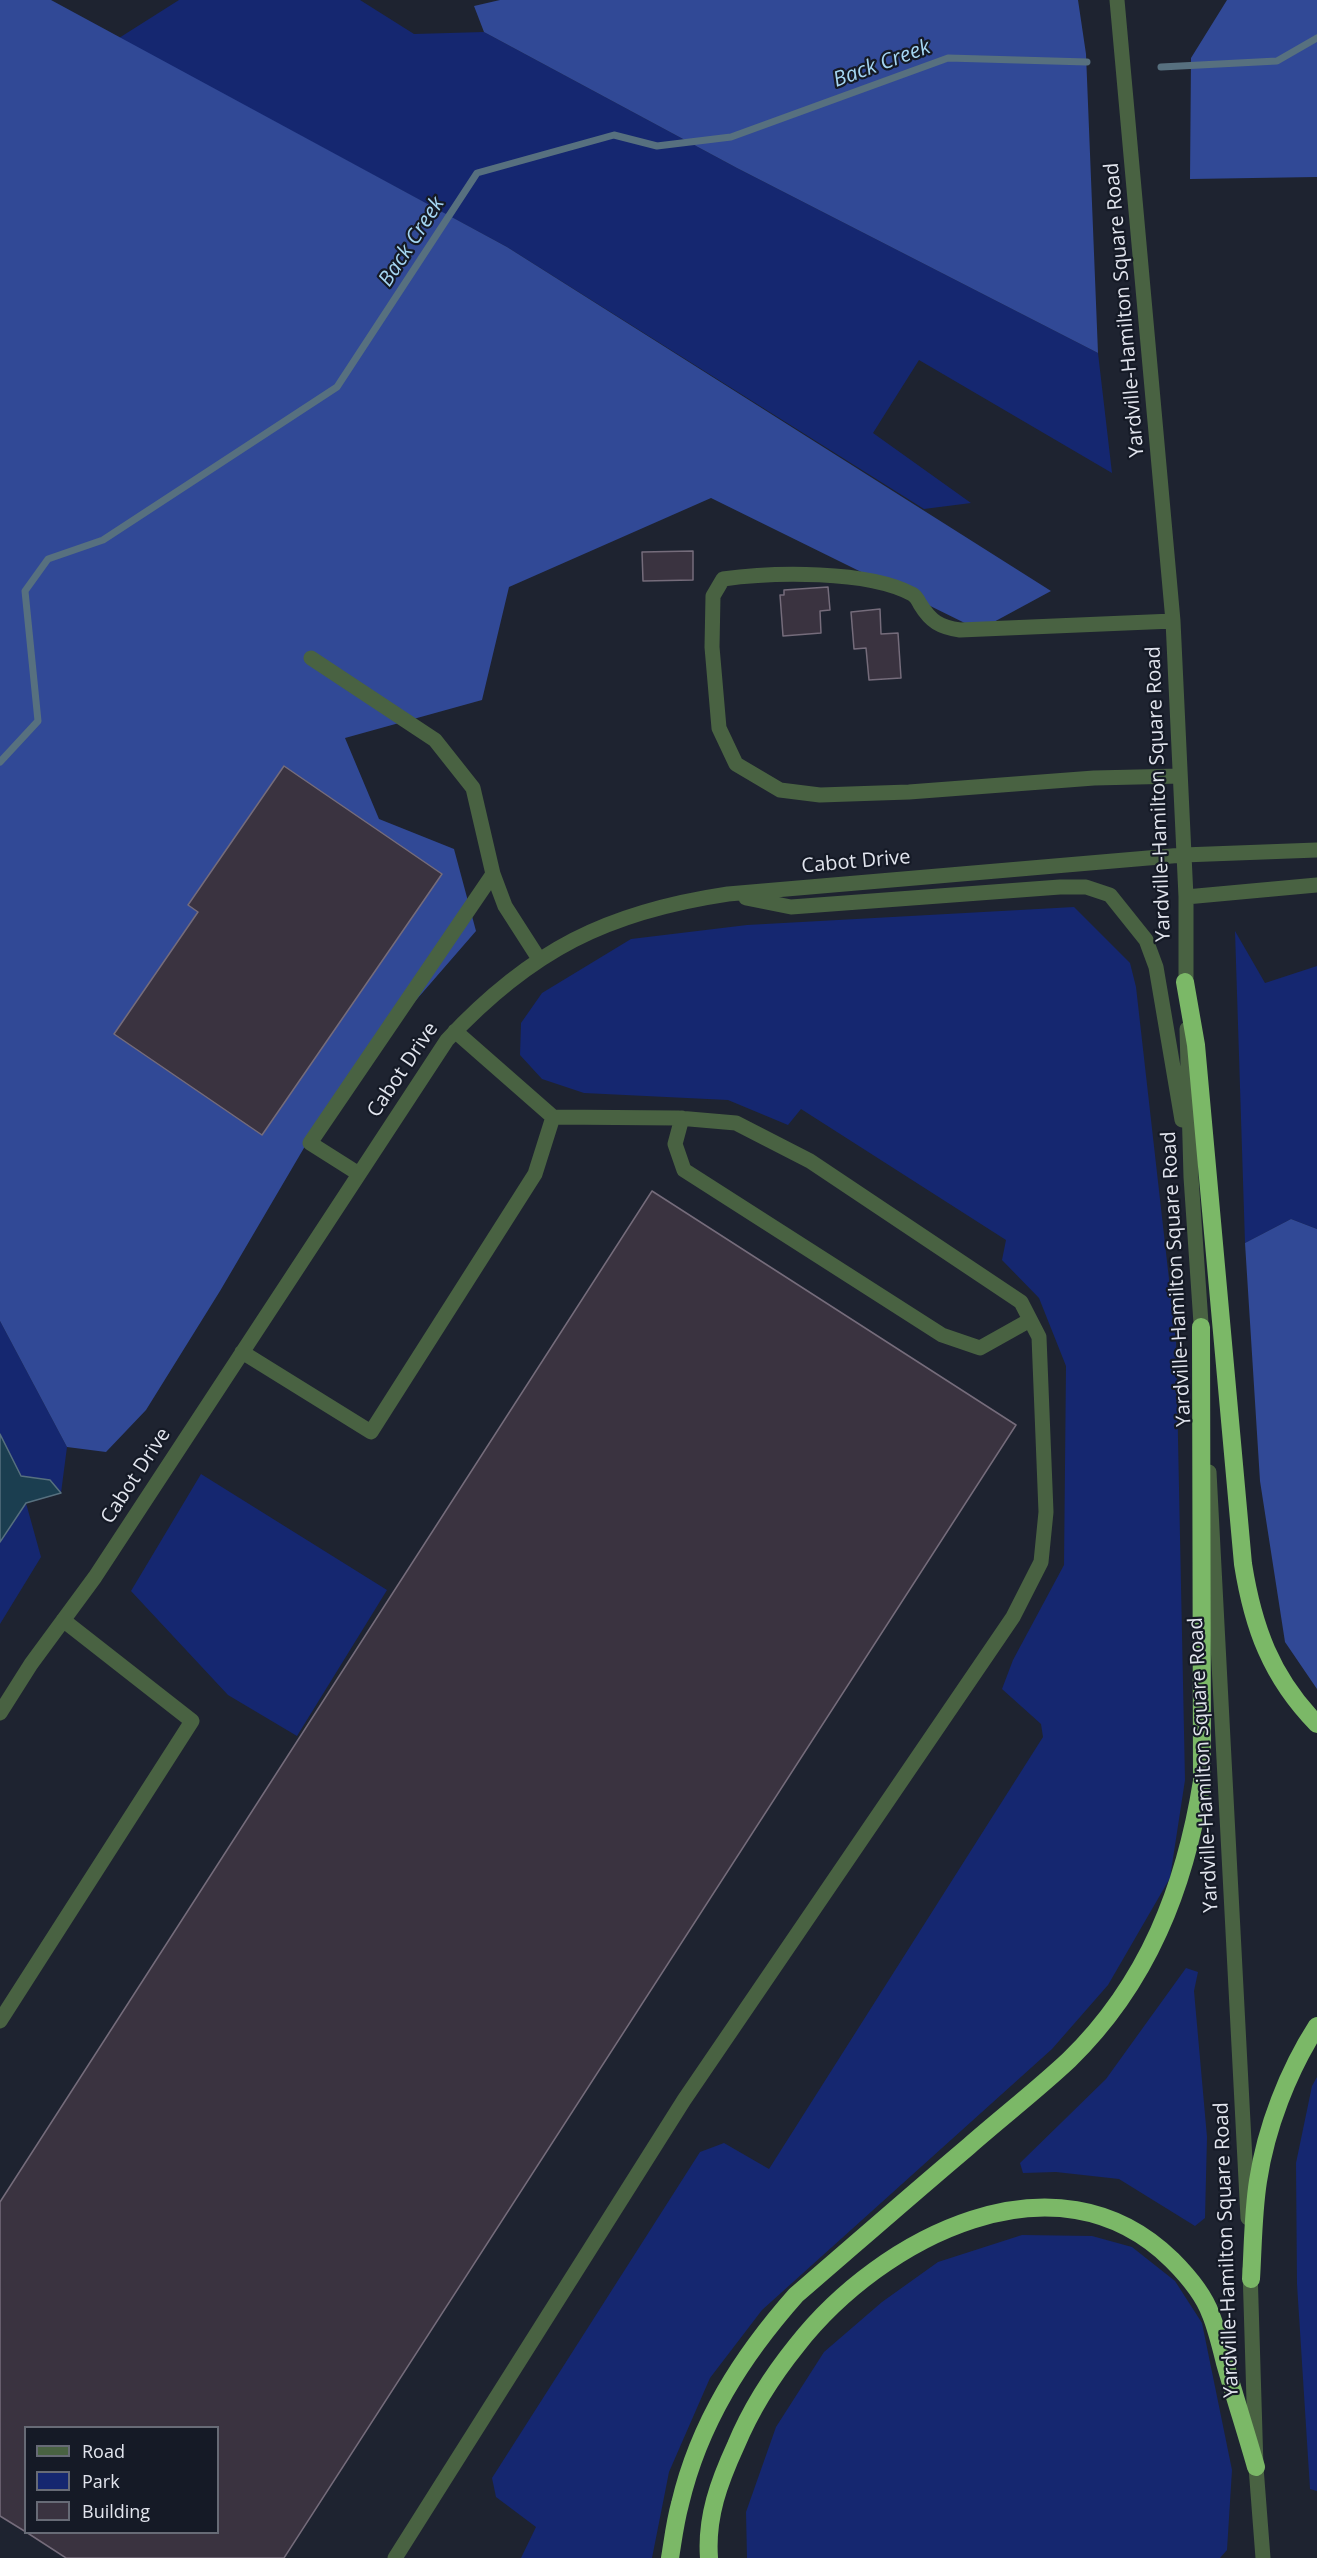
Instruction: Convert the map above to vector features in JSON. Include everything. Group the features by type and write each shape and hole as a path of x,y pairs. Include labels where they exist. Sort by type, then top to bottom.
{"highway":[{"path":"1185,982 1196,1045 1243,1563 1249,1604 1261,1641 1279,1676 1302,1708 1317,1724"},
{"path":"670,2558 680,2504 693,2459 711,2416 734,2374 765,2330 796,2295 1068,2060 1113,2008 1140,1969 1162,1927 1182,1875 1194,1828 1202,1781 1201,1327"},
{"path":"1251,2278 1258,2181 1270,2133 1286,2087 1317,2026"},
{"path":"709,2558 711,2514 719,2481 745,2424 767,2385 797,2344 833,2306 864,2280 916,2245 989,2213 1022,2207 1055,2206 1090,2213 1121,2224 1150,2241 1173,2260 1194,2286 1211,2314 1256,2467"}],"street":[{"name":"Yardville-Hamilton Square Road","path":"1117,0 1173,621 1186,897 1185,982 1191,1177 1201,1327 1251,2278 1256,2467 1263,2558"},
{"path":"1173,621 960,630 942,627 929,618 914,594 874,580 822,576 744,576 723,579 713,596 712,646 718,728 736,764 780,790 820,795 898,792 1094,778 1180,776"},
{"path":"311,658 435,740 473,788 493,874 504,906 539,959"},
{"name":"Cabot Drive","path":"0,1713 95,1577 447,1040 482,1003 515,975 539,959 596,928 637,913 679,902 728,894 1183,855 1317,850"},
{"path":"359,1174 310,1143 493,874"},
{"path":"1186,897 1317,885"},
{"path":"728,894 791,907 1060,887 1086,887 1110,895 1146,940 1156,967 1191,1177"},
{"path":"395,2558 684,2100 1013,1617 1041,1562 1046,1512 1039,1337 1021,1302 810,1161 736,1123 682,1118 553,1117 455,1031"},
{"path":"242,1352 371,1432 535,1174 553,1117"},
{"path":"682,1118 675,1144 684,1170 942,1335 980,1348 1030,1320"},
{"path":"0,2021 192,1721 63,1620"}],"green space":[{"path":"179,0 360,0 414,34 484,32 737,168 1098,353 1112,473 919,360 873,433 971,503 924,509 507,247 119,38"},
{"path":"1074,907 1130,963 1136,987 1176,1341 1185,1780 1170,1878 1108,1985 1052,2049 762,2310 710,2378 669,2472 652,2558 521,2558 536,2527 496,2497 492,2478 700,2152 724,2143 769,2169 1043,1737 1041,1724 1002,1689 1013,1660 1064,1565 1066,1366 1039,1298 1002,1260 1006,1240 801,1109 788,1125 728,1100 584,1093 542,1079 520,1055 521,1023 542,993 631,939 747,925"},
{"path":"1235,931 1265,983 1317,966 1317,1229 1291,1219 1245,1243"},
{"path":"0,1321 67,1447 61,1493 50,1480 21,1476 0,1434"},
{"path":"201,1474 387,1590 297,1736 228,1695 131,1591"},
{"path":"26,1503 41,1557 0,1624 0,1542"},
{"path":"1186,1968 1198,1972 1194,1991 1207,2137 1205,2218 1195,2226 1119,2179 1056,2172 1023,2173 1020,2163 1106,2079"},
{"path":"1317,2077 1317,2491 1310,2489 1297,2284 1296,2163 1312,2086"},
{"path":"1022,2235 1092,2236 1132,2247 1175,2281 1202,2323 1232,2470 1227,2550 1220,2558 747,2558 746,2512 776,2427 824,2352 882,2302 938,2262"}],"shaded area":[{"path":"0,0 51,0 507,247 1051,591 979,630 711,498 509,587 482,700 345,738 379,819 454,849 476,931 338,1090 220,1291 146,1410 106,1452 67,1447 0,1321"},
{"path":"500,0 1078,0 1086,54 1098,353 737,168 484,32 474,6"},
{"path":"1227,0 1317,0 1317,177 1190,179 1191,58"},
{"path":"1291,1219 1317,1229 1317,1689 1285,1642 1260,1481 1245,1243"},
{"path":"0,1434 21,1476 50,1480 61,1493 26,1503 0,1542"}],"building":[{"path":"693,551 693,580 643,581 642,552"},
{"path":"828,587 830,610 820,611 821,633 783,636 780,595 784,595 784,590"},
{"path":"880,609 881,634 898,633 901,678 869,680 866,648 854,649 851,612"},
{"path":"284,766 442,874 262,1135 114,1034 198,912 188,905"},
{"path":"652,1191 1016,1425 284,2558 66,2558 29,2534 219,2534 219,2426 24,2426 24,2531 0,2516 0,2202"}],"waterway":[{"name":"Back Creek","path":"1161,67 1277,61 1317,38"},
{"name":"Back Creek","path":"0,762 38,721 25,591 48,559 103,540 337,387 477,173 614,135 657,146 731,137 948,58 1087,62"}]}
